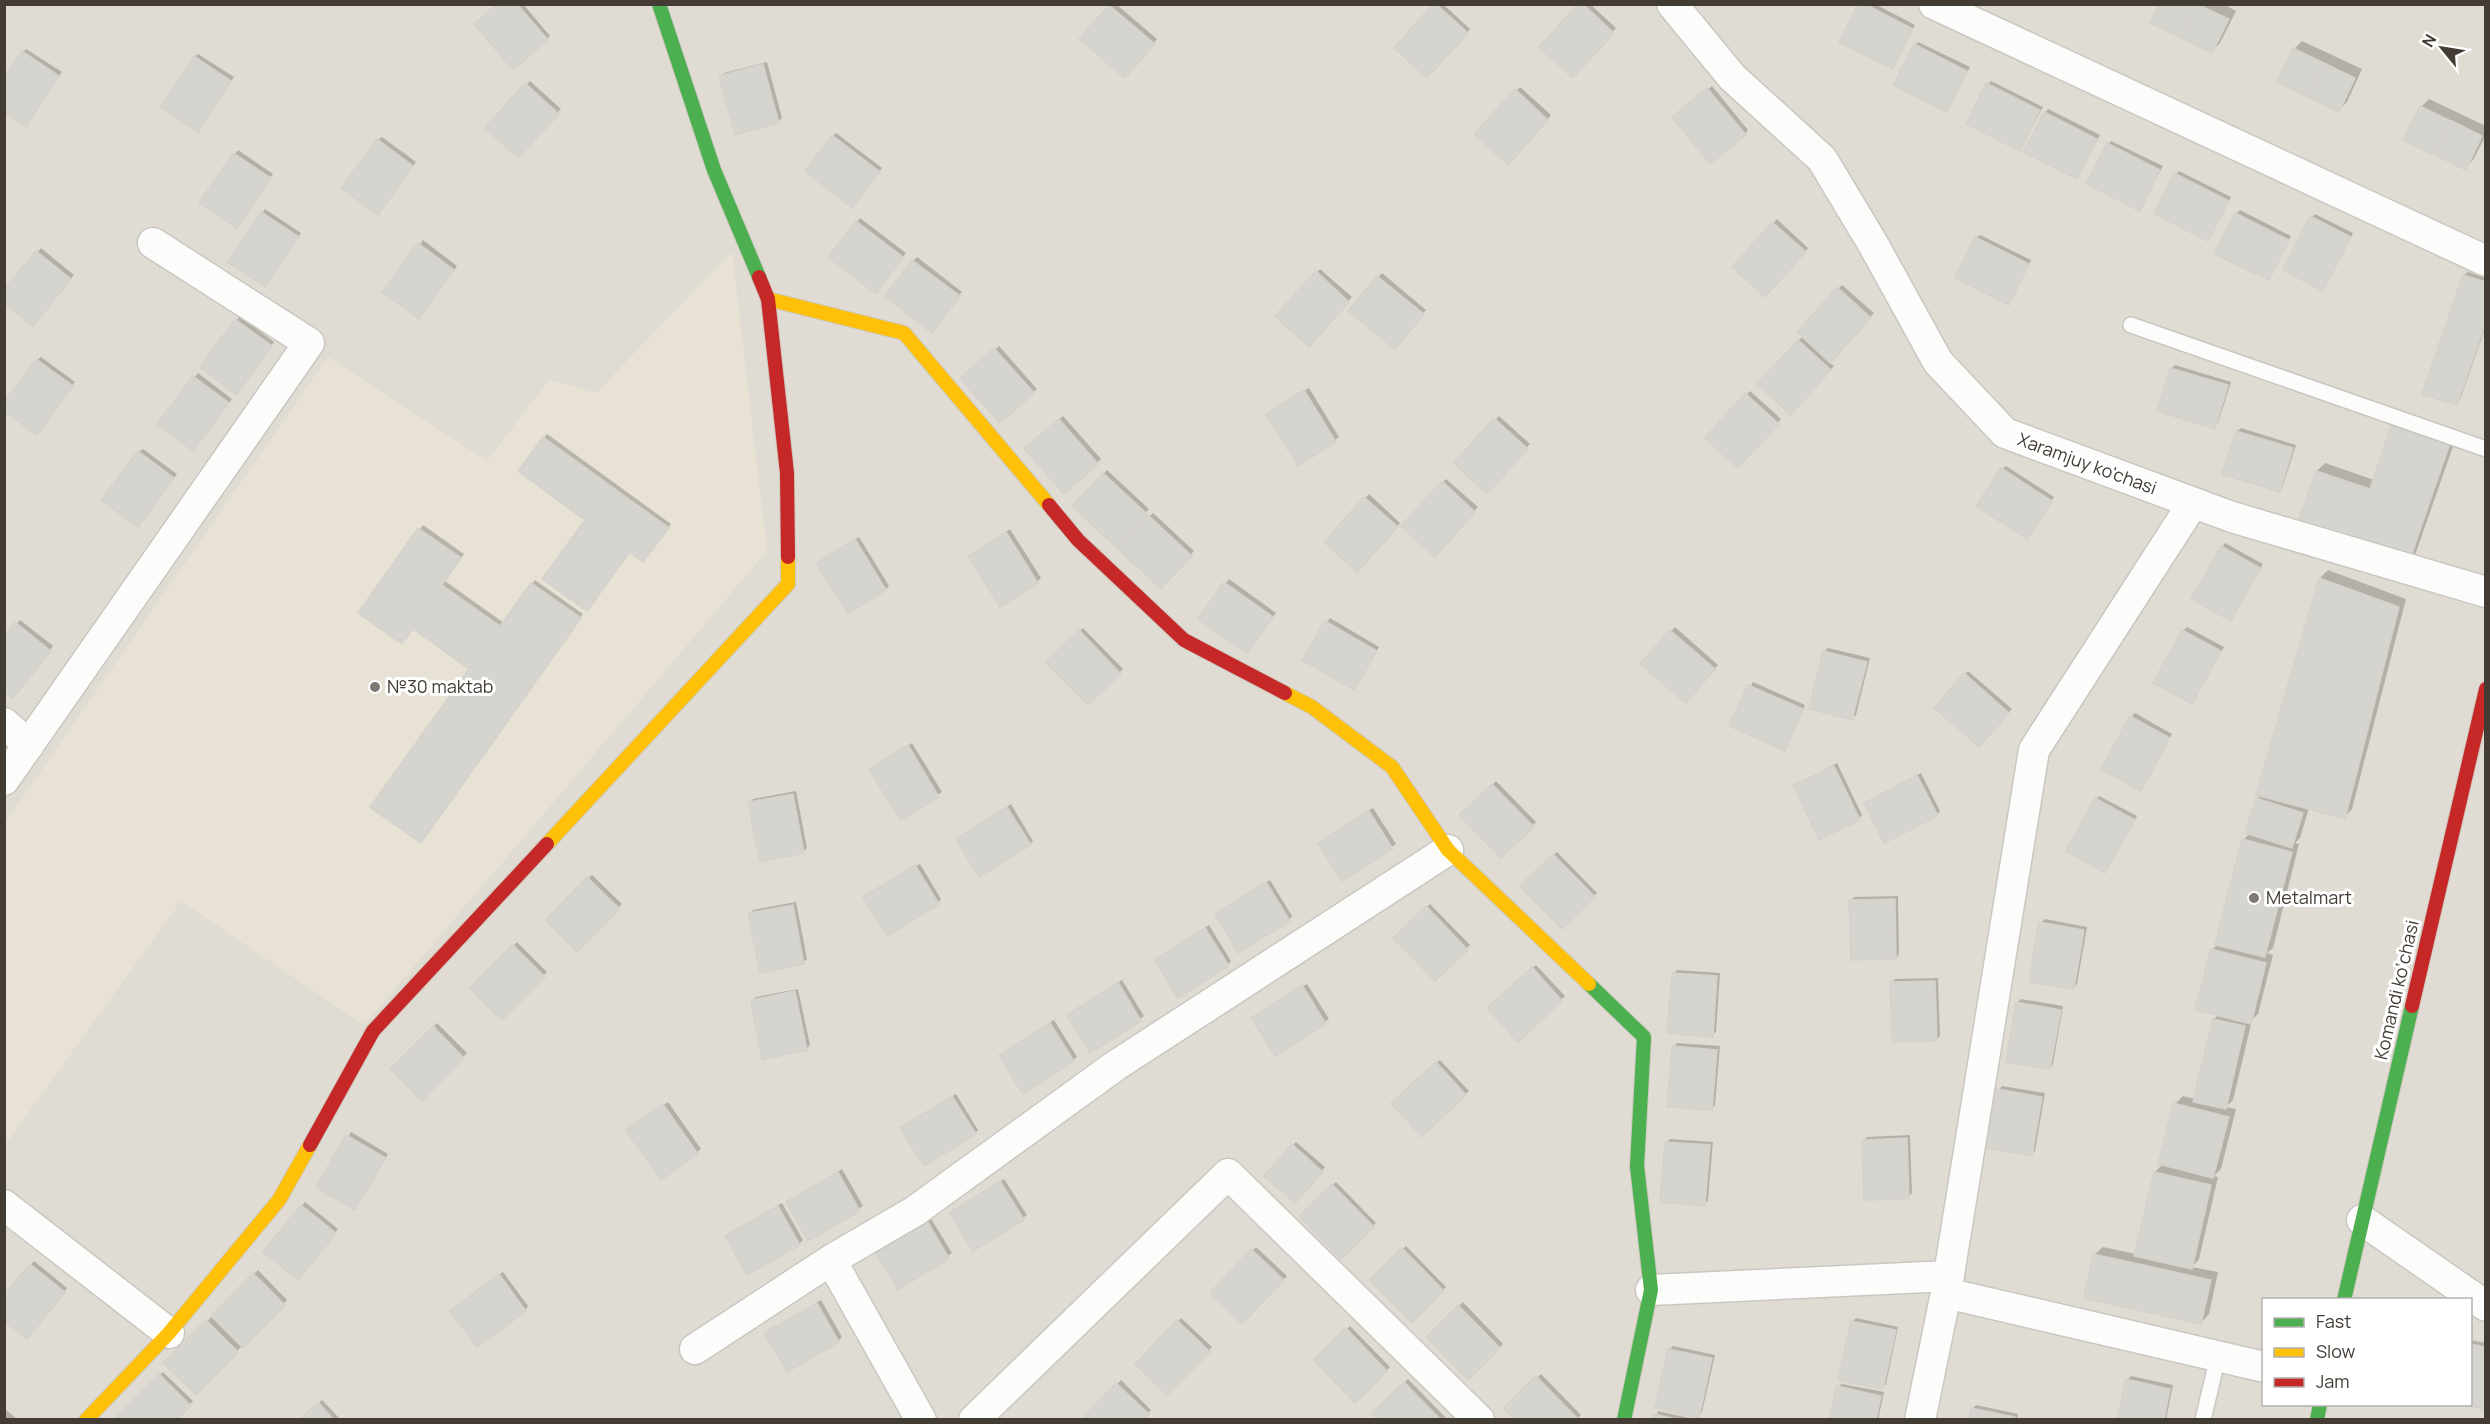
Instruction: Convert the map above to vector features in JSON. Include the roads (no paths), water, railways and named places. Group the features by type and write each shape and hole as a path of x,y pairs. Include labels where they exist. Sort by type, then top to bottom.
{"street":[{"path":"86,1419 169,1333 279,1200 374,1031 788,584 787,473 768,298 714,170 659,4"},
{"name":"Xaramjuy ko'chasi","path":"1672,4 1732,77 1822,159 1873,244 1938,362 2005,434 2232,517 2486,592"},
{"path":"1934,4 2486,261"},
{"path":"4,780 309,343 153,243"},
{"path":"768,298 904,333 1078,540 1184,640 1312,707 1392,767 1448,850 1644,1037 1637,1166 1651,1290 1624,1419"},
{"path":"1920,1419 1948,1284 2034,750 2193,502"},
{"name":"Komandi ko‘chasi","path":"2344,1298 2486,689"},
{"path":"4,723 29,745"},
{"path":"695,1349 831,1260 915,1211 1115,1066 1448,850"},
{"path":"974,1419 1228,1174 1479,1419"},
{"path":"4,1205 169,1333"},
{"path":"2362,1220 2486,1306"},
{"path":"831,1260 921,1419"},
{"path":"1651,1290 1948,1284 2262,1367"}],"lane":[{"path":"2131,325 2486,449"},
{"path":"2203,1419 2218,1356"}],"place":[{"name":"№30 maktab","path":"375,687"},
{"name":"Metalmart","path":"2254,898"}]}
